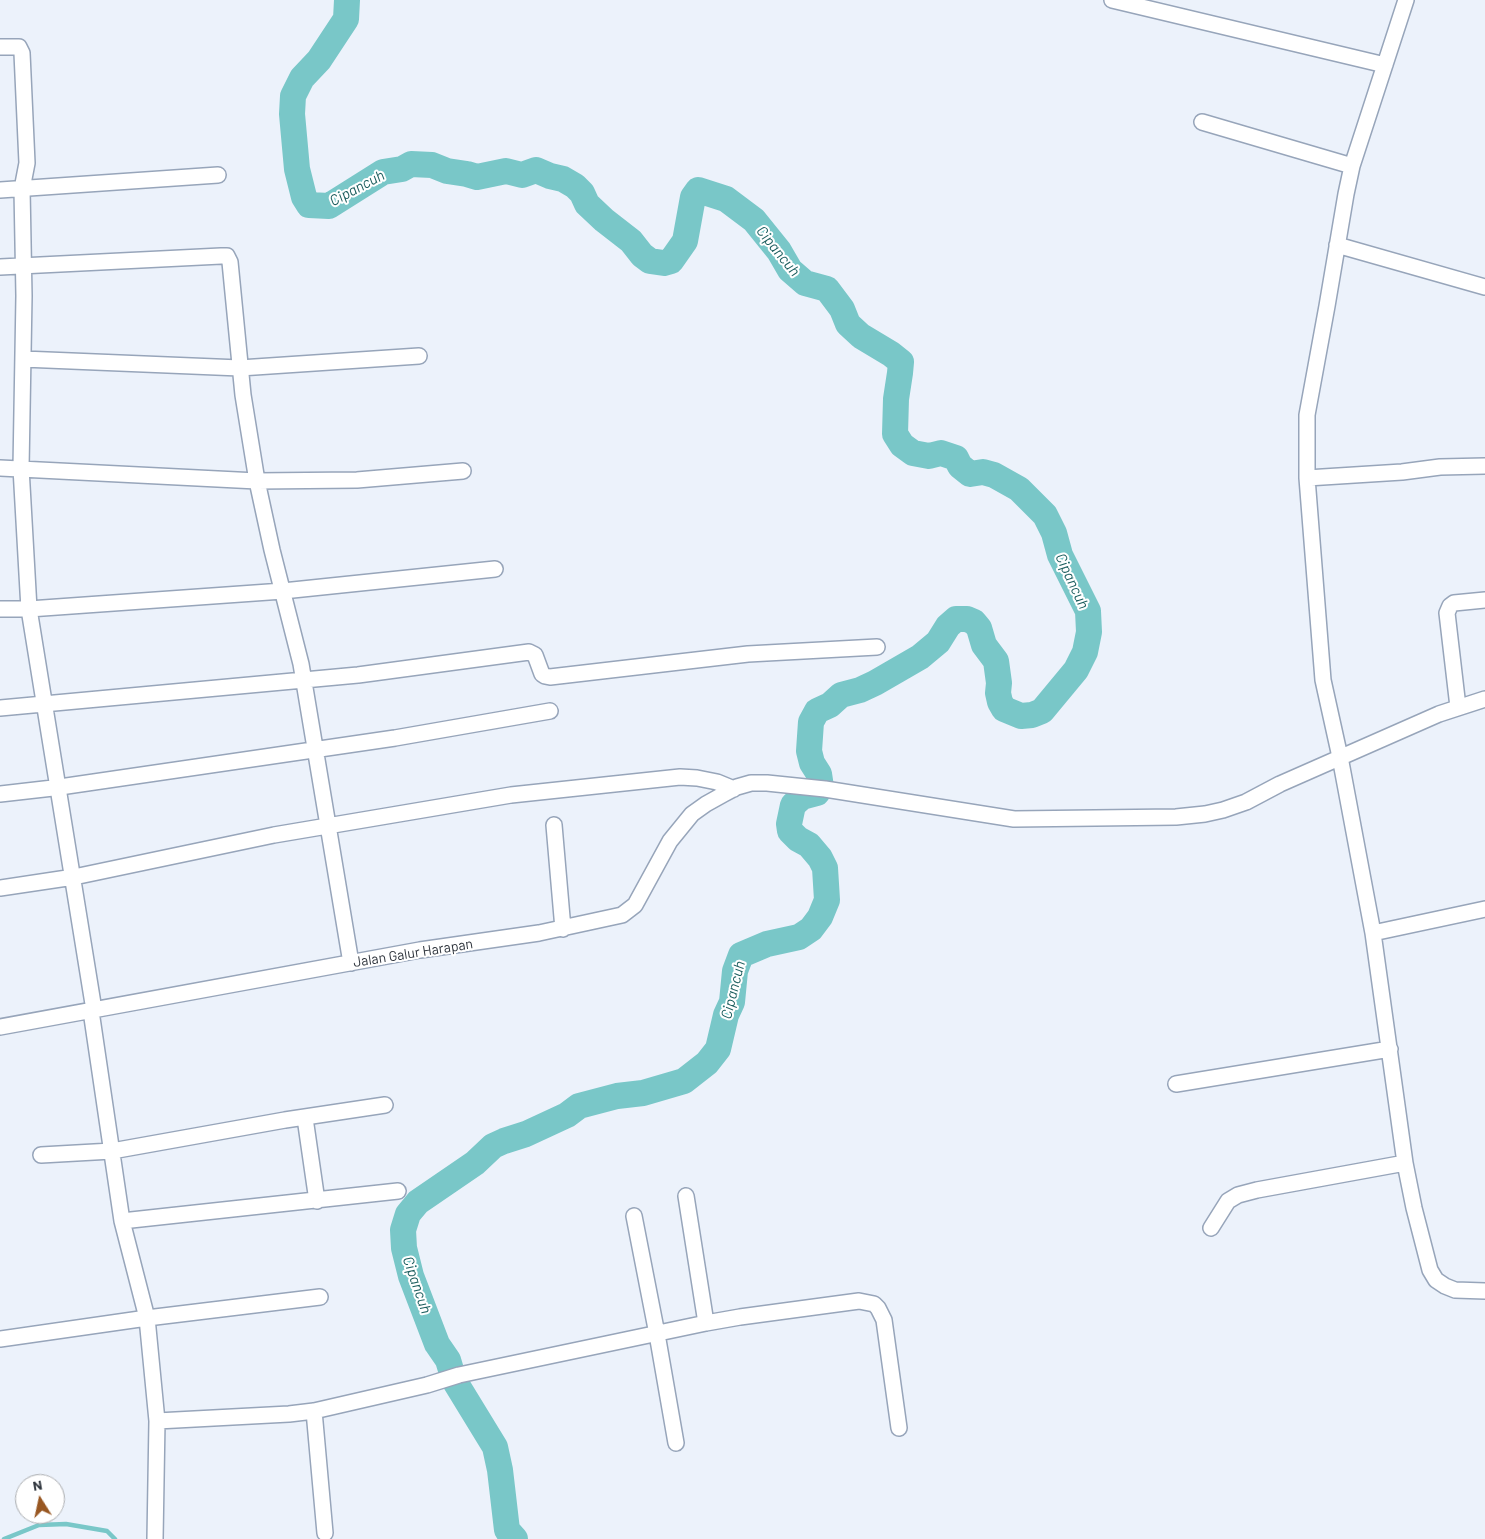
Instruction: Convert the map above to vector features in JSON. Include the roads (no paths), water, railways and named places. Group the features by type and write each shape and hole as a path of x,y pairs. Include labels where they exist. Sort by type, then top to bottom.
{"street":[{"path":"1112,0 1384,65"},
{"path":"1406,0 1352,166 1346,194 1307,415 1307,478 1323,680 1340,757 1373,933 1405,1163 1421,1238 1430,1270 1436,1280 1455,1290 1485,1290"},
{"path":"0,47 19,47 22,53 27,163 22,189 24,265 21,468 29,609 74,877 122,1221 147,1318 157,1421 154,1537"},
{"path":"1202,122 1352,166"},
{"path":"0,190 218,175"},
{"path":"1337,245 1485,287"},
{"path":"0,267 227,256 230,262 240,368 257,481 272,550 296,638 351,963"},
{"path":"23,359 240,368 419,356"},
{"path":"1307,478 1394,473 1440,466 1485,466"},
{"path":"0,468 257,481 356,480 463,471"},
{"path":"0,609 29,609 283,591 495,569"},
{"path":"1458,707 1447,613 1454,602 1485,600"},
{"path":"0,708 367,674 529,652 535,655 542,674 550,678 748,654 878,647"},
{"name":"Jalan Galur Harapan","path":"0,1027 420,950 540,934 622,915 630,910 643,893 670,841 692,814 734,789 751,784 767,783 825,789 1014,819 1176,817 1205,814 1246,802 1280,784 1340,757 1458,707 1485,699"},
{"path":"0,794 315,750 550,711"},
{"path":"0,888 74,877 274,835 511,795 680,777 717,782 734,789"},
{"path":"554,825 563,929"},
{"path":"1373,933 1485,909"},
{"path":"1176,1084 1390,1049"},
{"path":"41,1156 112,1151 385,1105"},
{"path":"305,1118 317,1201"},
{"path":"1211,1228 1228,1201 1238,1195 1266,1188 1405,1163"},
{"path":"122,1221 398,1191"},
{"path":"686,1196 706,1324"},
{"path":"634,1216 658,1334 676,1443"},
{"path":"0,1339 147,1318 320,1297"},
{"path":"157,1421 314,1412 427,1385 460,1375 740,1317 860,1301 874,1304 884,1320 899,1428"},
{"path":"314,1412 325,1533"}],"waterway":[{"name":"Cipancuh","path":"347,0 346,19 319,60 302,78 293,96 292,114 297,169 304,197 309,205 329,206 383,172 402,169 411,164 432,165 447,171 477,177 506,171 522,175 536,170 563,179 575,186 582,193 587,204 631,241 642,255 650,261 664,263 671,261 685,241 693,197 698,190 726,199 754,220 779,251 790,270 805,283 827,289 842,309 848,324 861,336 901,362 896,399 895,434 902,445 913,453 929,456 941,453 956,458 960,466 970,474 983,472 994,475 1019,489 1045,515 1054,533 1060,555 1088,611 1089,632 1085,652 1076,670 1042,711 1032,715 1021,716 1004,709 998,693 999,683 996,661 984,645 979,628 974,622 967,619 956,619 948,626 938,642 920,657 875,683 860,690 841,695 830,705 817,711 811,722 809,751 812,763 819,774 821,787 817,793 802,797 793,805 789,824 790,831 798,839 809,845 820,858 825,868 827,900 820,917 811,929 799,937 767,944 741,955 735,971 732,1002 726,1015 718,1049 707,1063 684,1081 643,1093 617,1096 579,1106 567,1115 526,1134 493,1146 475,1163 418,1202 408,1214 403,1230 404,1248 411,1276 437,1344 448,1360 454,1380 495,1447 500,1470 507,1530 515,1539"},
{"path":"4,1539 39,1525 66,1524 107,1531 115,1539"},
{"path":"504,1539 510,1534"}]}
